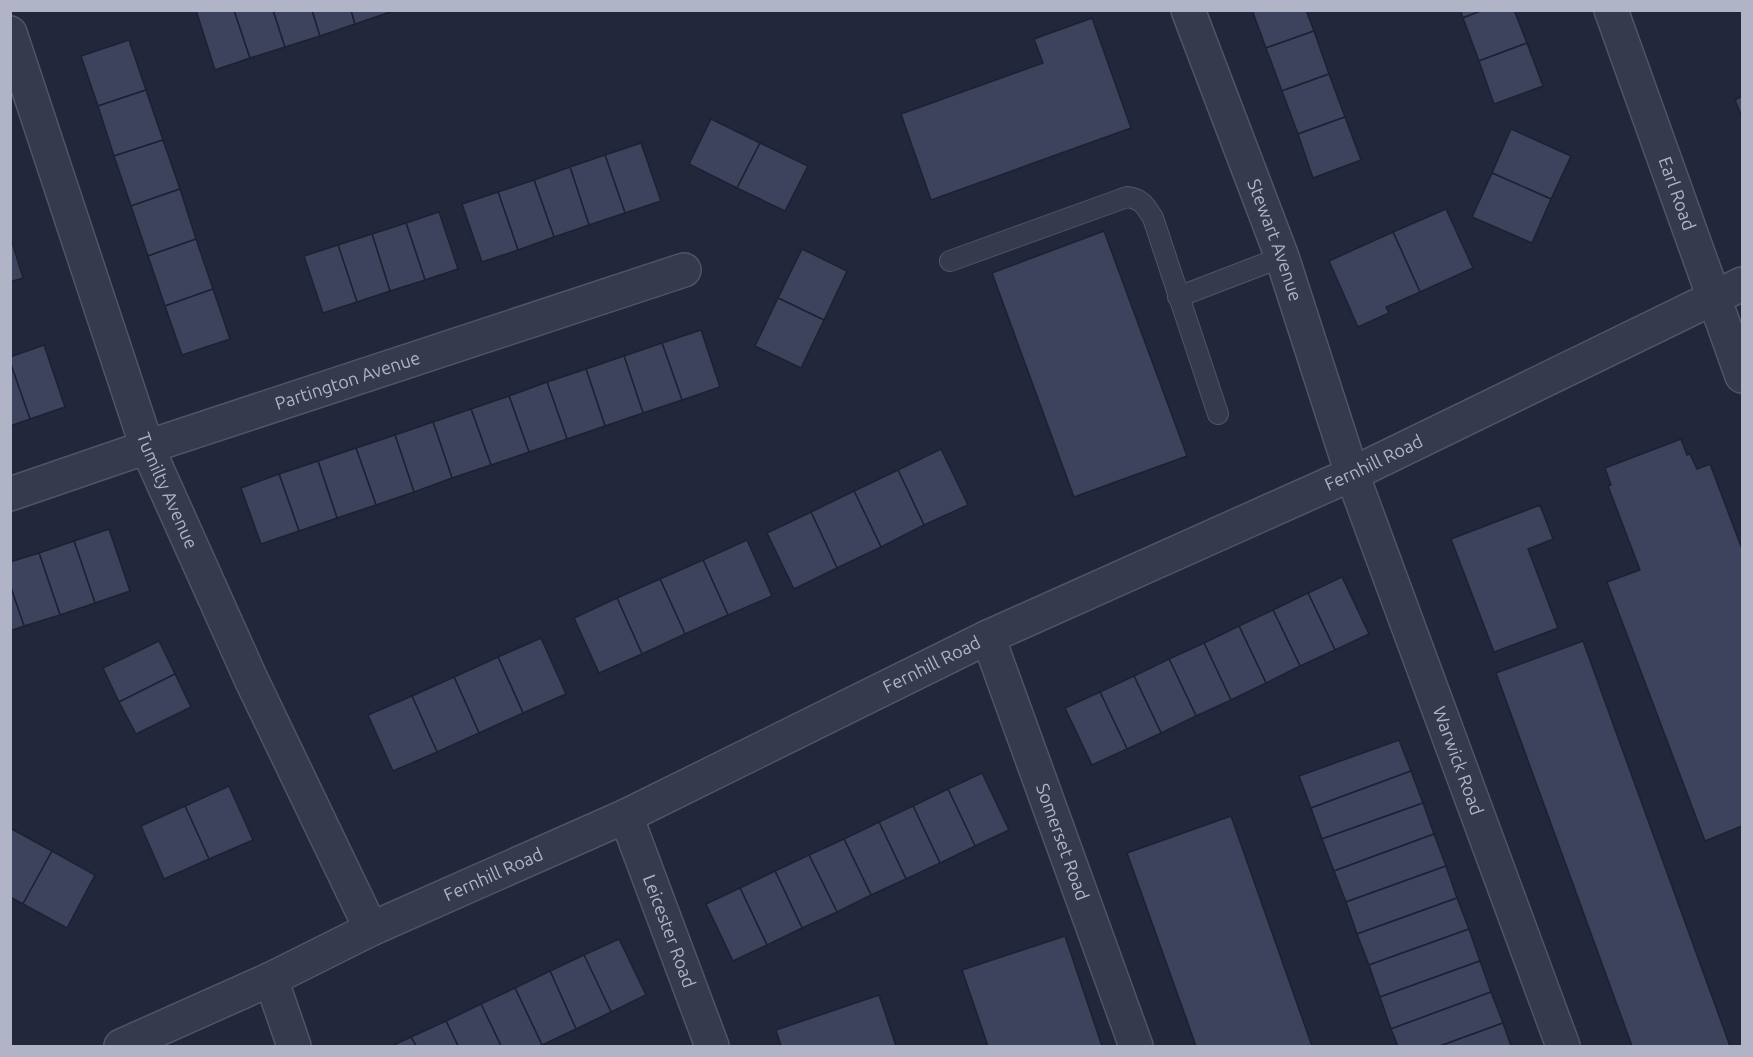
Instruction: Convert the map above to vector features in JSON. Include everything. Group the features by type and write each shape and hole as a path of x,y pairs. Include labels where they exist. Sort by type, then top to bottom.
{"street":[{"name":"Stewart Avenue","path":"1188,10 1282,257 1352,474"},
{"name":"Earl Road","path":"1611,10 1743,376"},
{"name":"Tumilty Avenue","path":"10,33 147,447 251,679 371,929"},
{"name":"Partington Avenue","path":"10,494 684,270"},
{"name":"Fernhill Road","path":"121,1047 271,979 371,929 626,816 988,637 1352,474 1743,284"},
{"name":"Warwick Road","path":"1352,474 1563,1047"},
{"name":"Somerset Road","path":"988,637 1136,1047"},
{"name":"Leicester Road","path":"626,816 712,1047"},
{"path":"271,979 294,1047"}],"lane":[{"path":"950,261 1127,196 1138,199 1153,218 1218,414"},
{"path":"1178,297 1282,257"}],"building":[{"path":"196,10 234,10 250,58 215,70"},
{"path":"234,10 273,10 285,47 250,58"},
{"path":"273,10 312,10 320,36 285,47"},
{"path":"312,10 351,10 355,24 320,36"},
{"path":"351,10 389,10 390,12 355,24"},
{"path":"1252,10 1306,10 1314,31 1266,48"},
{"path":"1460,10 1483,10 1463,18"},
{"path":"1483,10 1514,10 1527,43 1479,61 1463,18"},
{"path":"1092,18 1131,128 931,200 901,114 1043,63 1034,39"},
{"path":"1314,31 1329,74 1282,91 1266,48"},
{"path":"129,40 146,90 98,106 81,56"},
{"path":"1527,43 1543,86 1494,104 1479,61"},
{"path":"1329,74 1345,117 1298,134 1282,91"},
{"path":"146,90 163,140 114,156 98,106"},
{"path":"1742,96 1742,117 1735,100"},
{"path":"1345,117 1361,160 1313,178 1298,134"},
{"path":"711,119 760,143 737,188 689,164"},
{"path":"1511,129 1571,156 1551,199 1492,173"},
{"path":"163,140 180,189 131,206 114,156"},
{"path":"641,143 661,201 625,213 605,155"},
{"path":"760,143 808,166 785,211 737,188"},
{"path":"605,155 625,213 589,225 570,167"},
{"path":"570,167 589,225 554,237 534,180"},
{"path":"1492,173 1551,199 1532,243 1472,217"},
{"path":"534,180 554,237 518,250 498,192"},
{"path":"180,189 196,239 148,256 131,206"},
{"path":"498,192 518,250 482,262 462,204"},
{"path":"1446,209 1473,268 1420,292 1393,232"},
{"path":"439,212 458,269 425,280 406,223"},
{"path":"406,223 425,280 390,291 372,234"},
{"path":"1104,231 1187,456 1074,497 992,273"},
{"path":"1393,232 1420,292 1386,307 1389,313 1358,327 1329,261"},
{"path":"372,234 390,291 357,302 338,245"},
{"path":"196,239 213,289 165,306 148,256"},
{"path":"12,242 23,278 10,282 10,243"},
{"path":"338,245 357,302 323,313 304,256"},
{"path":"802,249 847,271 824,320 778,298"},
{"path":"213,289 230,339 182,355 165,306"},
{"path":"778,298 824,320 801,368 755,346"},
{"path":"701,330 720,387 682,400 662,343"},
{"path":"662,343 682,400 643,413 624,356"},
{"path":"44,345 65,407 30,419 10,357"},
{"path":"624,356 643,413 605,426 586,369"},
{"path":"10,362 30,419 10,426"},
{"path":"586,369 605,426 567,439 547,382"},
{"path":"547,382 567,439 529,452 509,396"},
{"path":"509,396 529,452 491,465 471,409"},
{"path":"471,409 491,465 452,478 433,422"},
{"path":"433,422 452,478 414,492 395,435"},
{"path":"395,435 414,492 376,505 356,448"},
{"path":"1681,439 1687,455 1690,454 1697,469 1710,464 1742,549 1742,826 1705,841 1607,582 1640,570 1608,486 1611,485 1605,468"},
{"path":"356,448 376,505 337,518 318,461"},
{"path":"941,449 968,505 924,525 898,470"},
{"path":"318,461 337,518 299,531 279,474"},
{"path":"898,470 924,525 881,547 854,491"},
{"path":"279,474 299,531 261,544 241,488"},
{"path":"854,491 881,547 837,568 811,512"},
{"path":"1540,505 1553,539 1528,549 1558,628 1494,652 1451,539"},
{"path":"811,512 837,568 794,589 767,533"},
{"path":"109,529 130,591 95,603 74,541"},
{"path":"747,540 772,596 728,615 703,560"},
{"path":"74,541 95,603 60,615 39,553"},
{"path":"39,553 60,615 24,626 10,585 10,562"},
{"path":"703,560 728,615 685,634 660,579"},
{"path":"1342,577 1369,634 1335,650 1308,593"},
{"path":"660,579 685,634 642,654 617,598"},
{"path":"10,585 24,626 10,631"},
{"path":"1308,593 1335,650 1300,666 1273,610"},
{"path":"617,598 642,654 599,673 574,618"},
{"path":"1273,610 1300,666 1266,683 1239,626"},
{"path":"1239,626 1266,683 1231,700 1204,643"},
{"path":"541,638 566,694 523,713 498,657"},
{"path":"159,641 175,674 119,702 103,668"},
{"path":"1583,641 1730,1046 1632,1046 1496,673"},
{"path":"1204,643 1231,700 1196,716 1169,659"},
{"path":"498,657 523,713 479,733 454,677"},
{"path":"1169,659 1196,716 1161,733 1134,676"},
{"path":"175,674 191,707 136,734 119,702"},
{"path":"1134,676 1161,733 1127,749 1100,692"},
{"path":"454,677 479,733 437,752 412,696"},
{"path":"1100,692 1127,749 1092,765 1065,708"},
{"path":"412,696 437,752 393,771 368,715"},
{"path":"1399,740 1411,771 1311,808 1299,776"},
{"path":"1411,771 1423,803 1322,839 1311,808"},
{"path":"982,773 1009,830 975,846 948,789"},
{"path":"229,786 253,840 209,859 185,806"},
{"path":"948,789 975,846 940,863 913,806"},
{"path":"1423,803 1434,834 1334,871 1322,839"},
{"path":"185,806 209,859 164,879 141,826"},
{"path":"913,806 940,863 906,879 879,822"},
{"path":"1231,816 1312,1046 1196,1046 1127,853"},
{"path":"879,822 906,879 871,895 844,839"},
{"path":"10,828 52,851 23,904 10,897"},
{"path":"1434,834 1446,866 1346,902 1334,871"},
{"path":"844,839 871,895 837,912 809,855"},
{"path":"52,851 95,875 67,928 23,904"},
{"path":"809,855 837,912 802,928 775,871"},
{"path":"1446,866 1457,898 1357,934 1346,902"},
{"path":"775,871 802,928 767,945 740,888"},
{"path":"740,888 767,945 733,961 706,904"},
{"path":"1457,898 1469,929 1369,965 1357,934"},
{"path":"1469,929 1480,961 1380,997 1369,965"},
{"path":"1065,936 1102,1046 988,1046 962,970"},
{"path":"619,939 646,995 611,1012 584,955"},
{"path":"584,955 611,1012 576,1029 550,971"},
{"path":"1480,961 1491,992 1391,1029 1380,997"},
{"path":"550,971 576,1029 542,1045 515,988"},
{"path":"515,988 542,1045 501,1046 481,1004"},
{"path":"1491,992 1503,1023 1440,1046 1398,1046 1391,1029"},
{"path":"879,995 896,1046 781,1046 776,1030"},
{"path":"481,1004 501,1046 458,1046 446,1021"},
{"path":"446,1021 458,1046 416,1046 411,1037"},
{"path":"1503,1023 1511,1046 1440,1046"},
{"path":"411,1037 416,1046 392,1046"}]}
